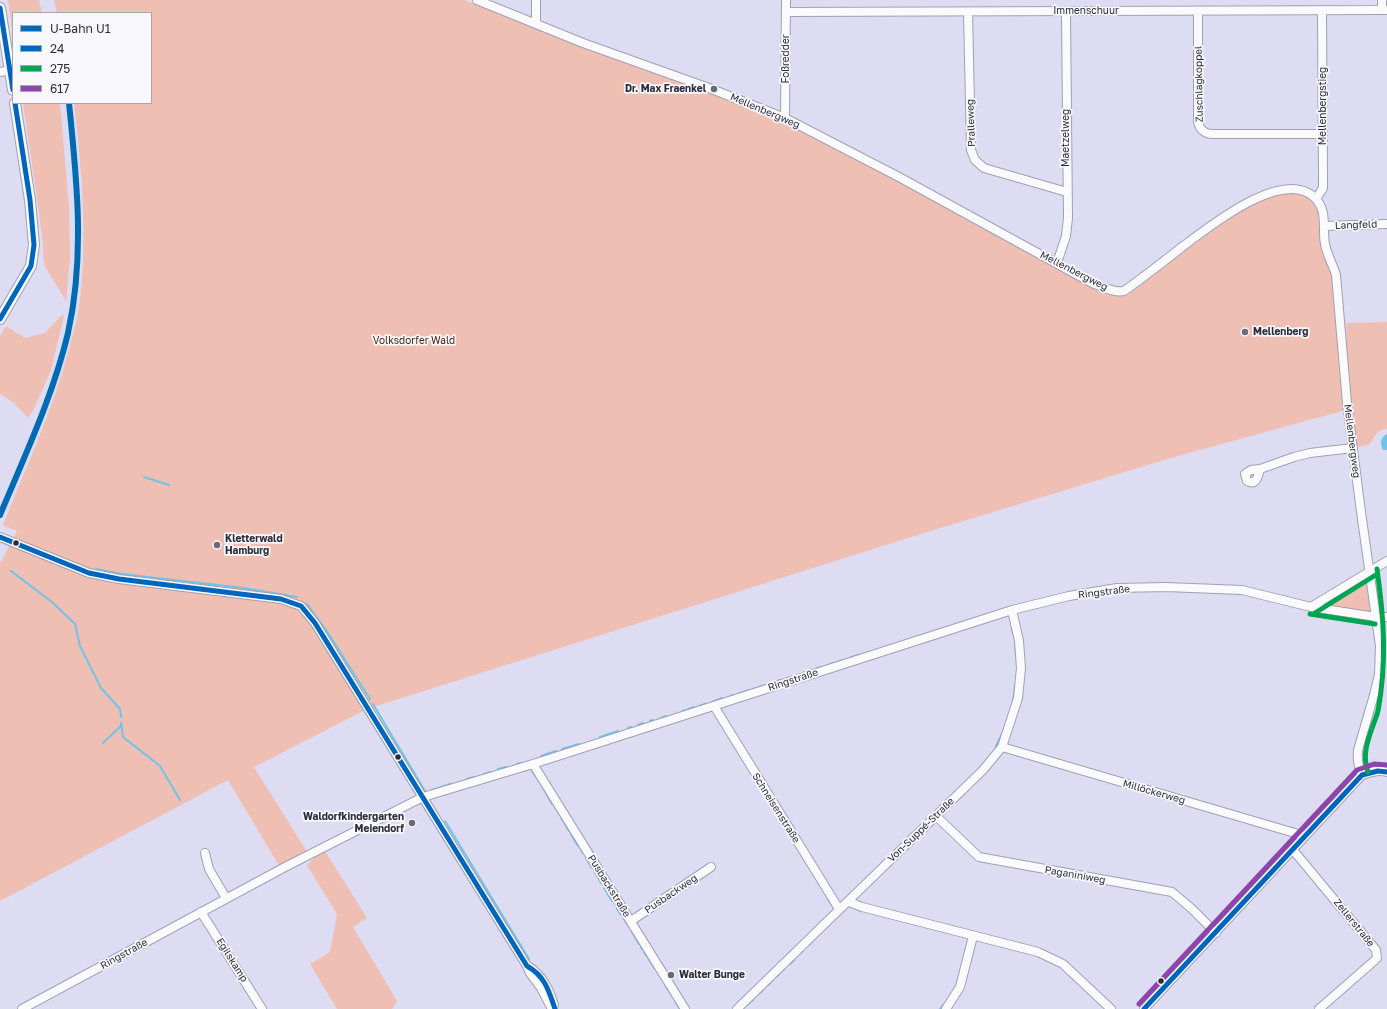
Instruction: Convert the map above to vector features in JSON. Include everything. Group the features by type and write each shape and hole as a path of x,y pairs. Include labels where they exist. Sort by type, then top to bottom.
{"main road":[{"path":"0,8 5,71 12,88"},
{"path":"0,320 31,266 34,245 30,200 15,104"}],"street":[{"name":"Mellenbergweg","path":"477,0 536,24 785,118 1094,284 1112,291 1124,291 1222,217 1247,203 1273,193 1292,189 1299,189 1316,199 1323,214 1324,243 1333,264 1336,276 1347,403 1380,646 1379,674 1358,750 1358,763 1362,775"},
{"path":"536,0 536,24"},
{"name":"Foßredder","path":"785,118 786,0"},
{"path":"1382,0 1384,10"},
{"name":"Mellenbergstieg","path":"1316,199 1323,188 1322,10"},
{"name":"Immenschuur","path":"786,12 1384,10"},
{"name":"Zuschlagkoppel","path":"1198,11 1198,122 1203,132 1211,134 1323,134"},
{"name":"Pralleweg","path":"968,12 971,150 975,160 984,168 1067,192"},
{"name":"Maetzelweg","path":"1057,263 1066,236 1068,218 1066,12"},
{"name":"Langfeld","path":"1324,226 1387,224"},
{"path":"1260,469 1294,457 1316,452 1353,448"},
{"path":"0,537 89,573 119,579 281,599 301,606 315,623 553,1009"},
{"path":"1311,607 1387,561"},
{"name":"Ringstraße","path":"22,1009 226,898 423,797 534,764 1012,610 1069,596 1118,588 1166,587 1242,590 1311,607 1376,617 1387,617"},
{"name":"Von-Suppé-Straße","path":"737,1009 839,909 849,902 983,770 1002,747 1018,698 1021,668 1019,641 1012,610"},
{"name":"Schneisenstraße","path":"714,706 839,909"},
{"name":"Millöckerweg","path":"1002,747 1305,836"},
{"name":"Pusbackstraße","path":"534,764 685,1009"},
{"path":"1144,1009 1362,775 1373,771 1383,770 1387,772"},
{"name":"Paganiniweg","path":"936,816 978,857 1172,892 1216,932"},
{"name":"Zellerstraße","path":"1293,850 1376,950 1376,958 1374,962 1319,1009"},
{"path":"205,853 209,869 226,898"},
{"name":"Pusbackweg","path":"631,921 711,867"},
{"path":"849,902 868,909 1038,952 1063,964 1111,1009"},
{"name":"Egilskamp","path":"201,912 262,1009"},
{"path":"946,1009 960,986 973,936"}],"green space":[{"path":"8,0 39,0 42,12 12,12 12,28"},
{"name":"Volksdorfer Wald","path":"54,0 464,0 787,121 1094,286 1119,296 1128,295 1190,247 1254,203 1294,192 1303,194 1311,199 1319,212 1331,265 1341,350 1346,410 1174,457 911,537 367,709 254,767 309,855 281,869 228,780 0,901 0,562 17,531 3,525 39,438 63,372 78,313 82,282 83,206 74,104 152,104 152,12 57,12"},
{"path":"23,104 60,104 69,207 70,257 66,301 44,265 38,205"},
{"path":"62,315 64,316 51,370 33,411 28,418 14,403 0,394 0,336 6,326 25,338 45,333"},
{"path":"1387,322 1387,429 1378,432 1369,445 1355,447 1350,412 1346,323"},
{"path":"1366,576 1370,613 1322,606"},
{"path":"323,848 367,918 353,927 397,1001 392,1009 337,1009 310,964 330,952 337,914 307,865"}],"water":[{"path":"1387,434 1387,450 1383,450 1381,441"}],"waterway":[{"path":"144,477 169,485"},
{"path":"96,569 122,574 244,588 297,597"},
{"path":"11,571 52,602 75,624 80,646 101,688 120,709 121,717"},
{"path":"307,604 328,633 370,699"},
{"path":"1012,629 1014,636"},
{"path":"1015,642 1016,657"},
{"path":"851,657 858,655"},
{"path":"837,662 843,660"},
{"path":"829,665 833,663"},
{"path":"1017,663 1017,669"},
{"path":"817,668 822,667"},
{"path":"803,673 812,670"},
{"path":"786,679 798,675"},
{"path":"773,683 780,680"},
{"path":"1013,701 1015,686"},
{"path":"738,694 749,690"},
{"path":"729,697 733,695"},
{"path":"712,702 722,698"},
{"path":"373,704 425,791"},
{"path":"699,706 705,704"},
{"path":"688,709 694,707"},
{"path":"661,718 666,716"},
{"path":"121,723 123,737 160,766 180,800"},
{"path":"638,725 643,723"},
{"path":"103,743 122,725"},
{"path":"600,737 618,731"},
{"path":"996,746 1003,732"},
{"path":"562,749 579,744"},
{"path":"541,756 556,751"},
{"path":"517,764 521,763"},
{"path":"498,769 506,767"},
{"path":"532,771 537,778"},
{"path":"484,774 490,772"},
{"path":"467,779 475,777"},
{"path":"433,790 450,784"},
{"path":"541,784 552,804"},
{"path":"556,808 559,814"},
{"path":"562,819 569,831"},
{"path":"445,821 529,959"},
{"path":"571,834 578,846"},
{"path":"586,858 592,868"},
{"path":"595,872 601,883"},
{"path":"604,888 612,901"},
{"path":"828,899 833,907"},
{"path":"617,909 621,915"},
{"path":"624,919 630,928"},
{"path":"632,932 639,944"},
{"path":"810,944 814,939"},
{"path":"797,956 803,951"},
{"path":"644,952 655,969"},
{"path":"790,964 794,960"},
{"path":"777,976 783,970"},
{"path":"658,973 662,979"},
{"path":"768,985 773,980"},
{"path":"665,985 672,996"},
{"path":"757,995 763,990"},
{"path":"746,1006 753,1000"},
{"path":"675,1001 680,1009"},
{"path":"940,1009 944,1004"}],"metro line":[{"name":"U1","path":"0,515 38,425 55,380 68,333 73,304 78,247 78,218 75,161 69,104"}],"transit line":[{"name":"24","path":"0,8 12,84"},
{"name":"24","path":"0,319 31,266 34,245 30,200 15,104"},
{"name":"24","path":"0,537 89,573 119,579 281,599 301,606 315,623 527,966 538,974 546,984 555,1009"},
{"name":"275","path":"1368,772 1365,756 1366,749 1378,711 1383,675 1384,640 1377,569"},
{"name":"275","path":"1315,613 1374,576"},
{"name":"275","path":"1310,614 1375,624"},
{"name":"617","path":"1139,1004 1357,770 1374,764 1387,765"},
{"name":"24","path":"1144,1009 1362,775 1378,771 1387,772"}],"place":[{"name":"Dr. Max Fraenkel","path":"714,89"},
{"name":"Mellenberg","path":"1245,332"},
{"name":"Kletterwald Hamburg","path":"217,545"},
{"name":"Waldorfkindergarten Meiendorf","path":"412,823"},
{"name":"Walter Bunge","path":"671,975"}]}
